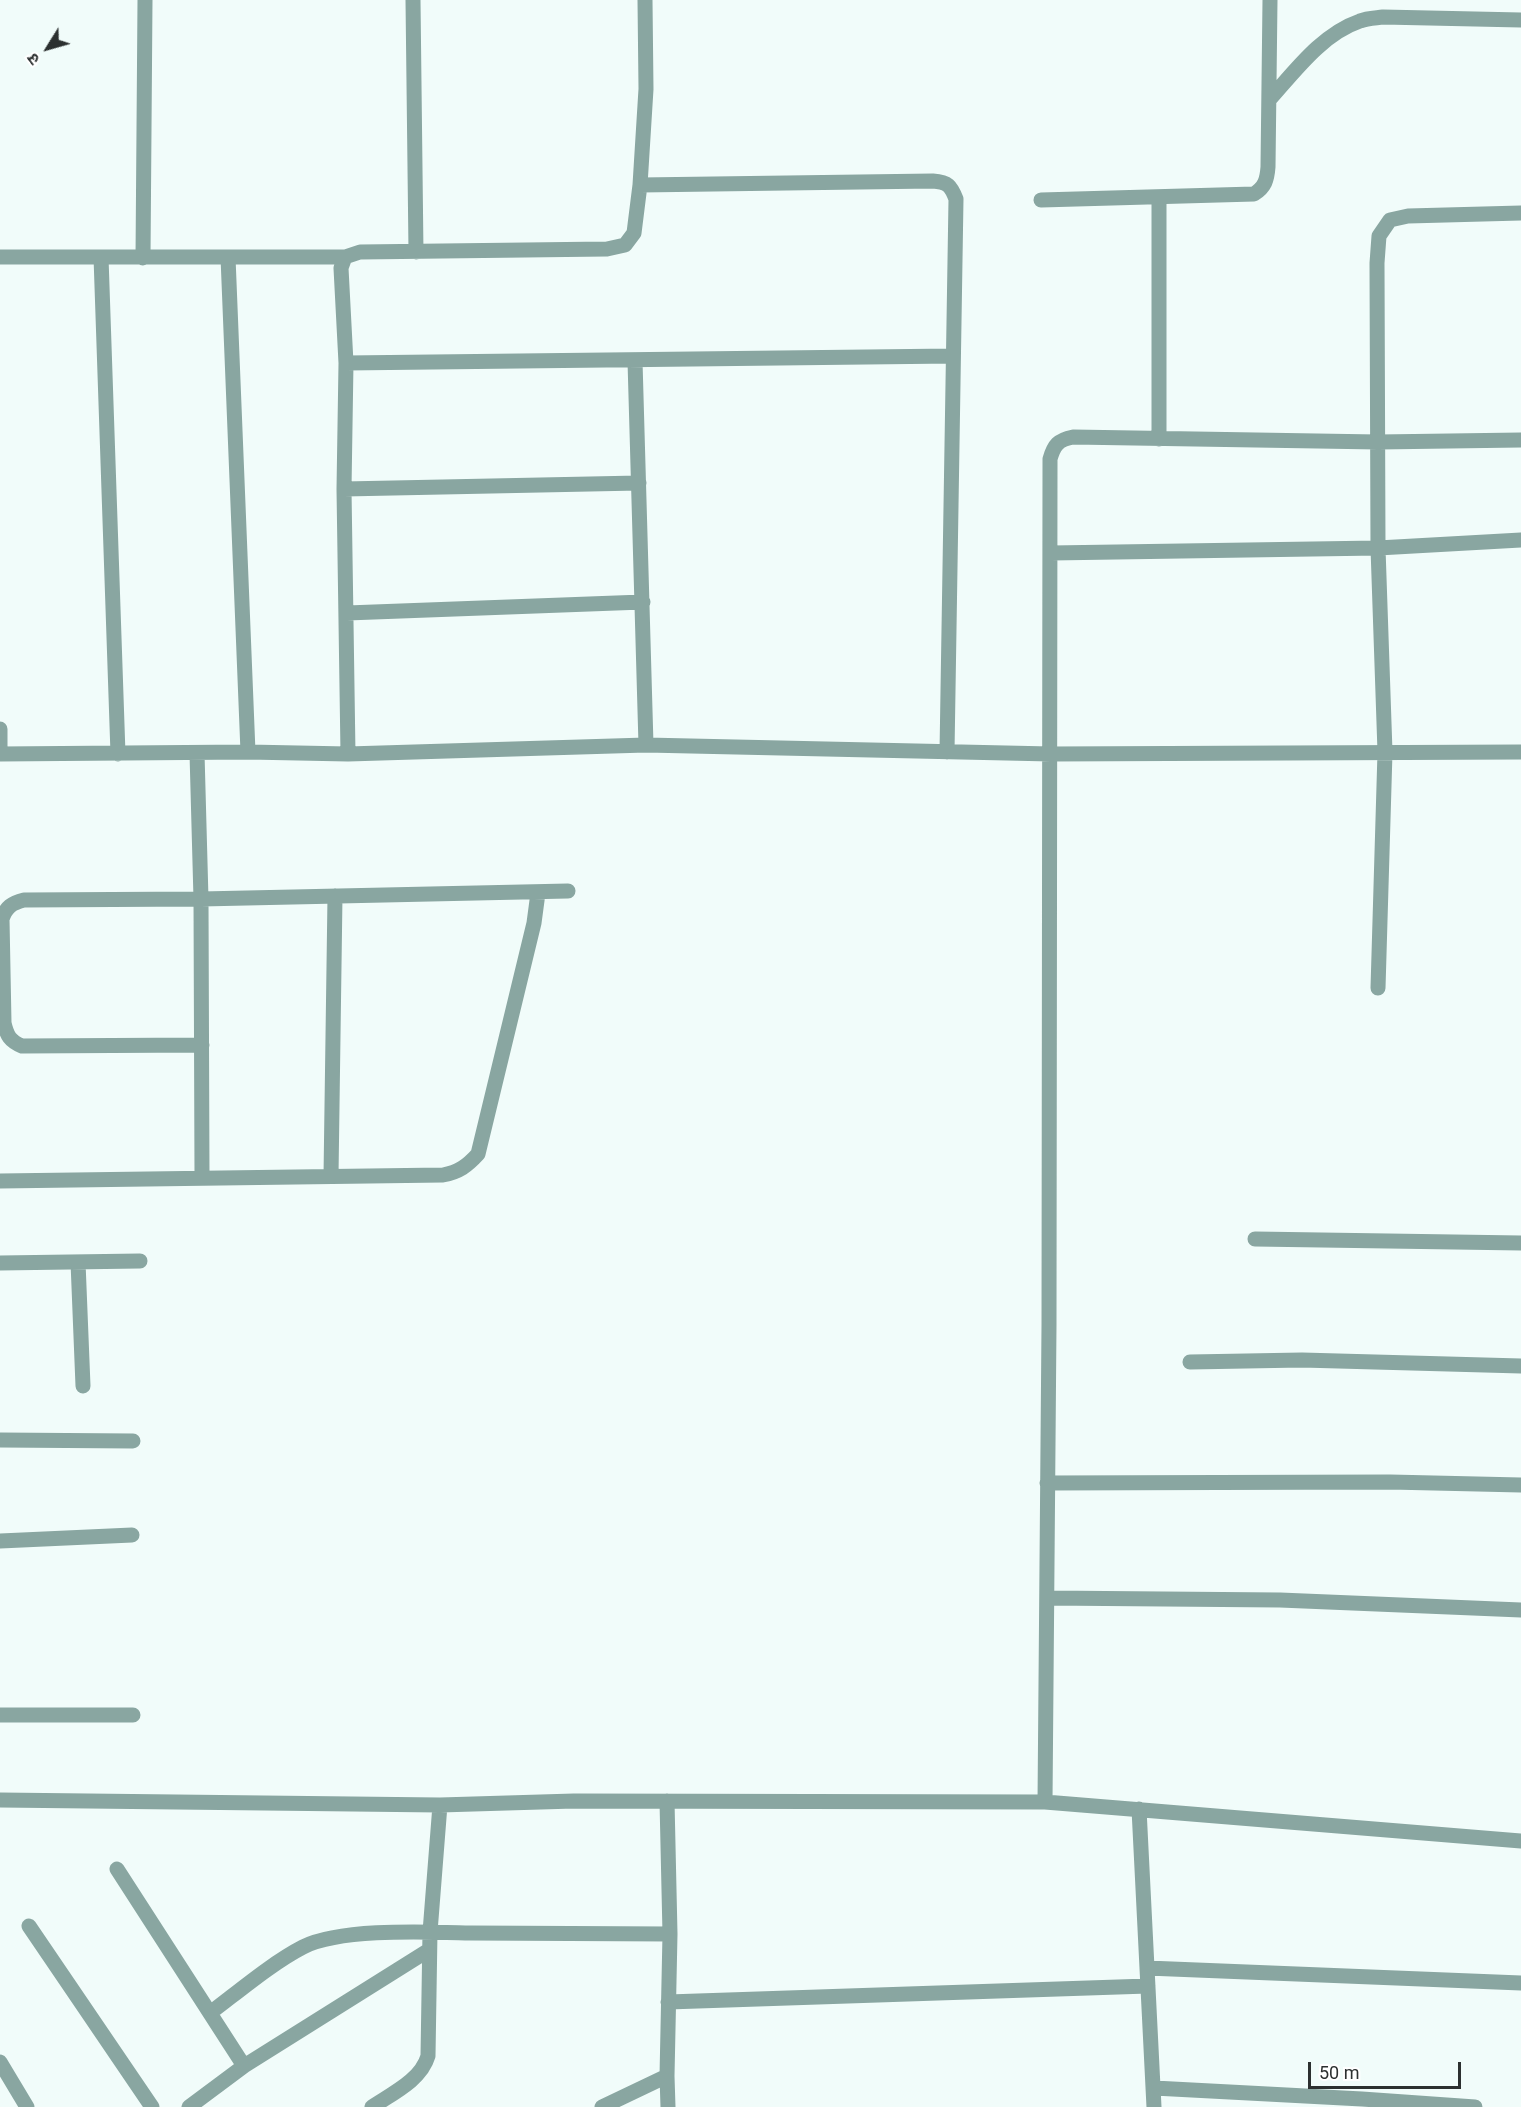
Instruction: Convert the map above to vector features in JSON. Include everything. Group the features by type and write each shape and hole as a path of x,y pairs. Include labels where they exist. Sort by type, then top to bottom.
{"street":[{"path":"143,258 145,0"},
{"path":"413,0 416,252"},
{"path":"0,257 345,257 360,252 607,249 625,245 634,232 639,185 646,90 645,0"},
{"path":"1041,200 1254,194 1263,188 1267,179 1268,166 1270,0"},
{"path":"1269,100 1304,61 1335,33 1361,20 1383,17 1521,20"},
{"path":"639,185 944,182 951,186 956,199 946,752"},
{"path":"1159,197 1159,438"},
{"path":"1378,988 1385,752 1378,548 1377,263 1379,236 1390,220 1408,216 1521,213"},
{"path":"101,257 118,754"},
{"path":"228,257 248,752"},
{"path":"345,257 340,268 346,363 348,754"},
{"path":"346,363 953,356"},
{"path":"634,361 646,745"},
{"path":"1046,1802 1051,754 1050,459 1054,446 1063,439 1073,436 1378,442 1521,440"},
{"path":"345,489 639,483"},
{"path":"1051,553 1378,548 1521,540"},
{"path":"347,613 643,602"},
{"path":"0,729 0,754 248,752 348,754 646,745 1051,754 1521,753"},
{"path":"197,753 201,899 202,1177"},
{"path":"202,1046 22,1046 12,1042 7,1035 4,1023 2,919 6,909 24,900 335,897 568,891"},
{"path":"0,1181 456,1173 467,1166 478,1154 534,923 538,893"},
{"path":"331,1176 335,897"},
{"path":"1255,1239 1521,1244"},
{"path":"78,1262 83,1386"},
{"path":"0,1263 140,1262"},
{"path":"1190,1362 1302,1360 1521,1366"},
{"path":"0,1440 133,1441"},
{"path":"1047,1483 1390,1482 1521,1485"},
{"path":"0,1541 132,1535"},
{"path":"1047,1598 1280,1600 1521,1610"},
{"path":"0,1715 133,1715"},
{"path":"0,1800 440,1805 667,1802 1046,1802 1521,1842"},
{"path":"667,1802 670,1934 668,2107"},
{"path":"372,2107 413,2079 425,2066 430,2038 429,1950 440,1805"},
{"path":"1139,1809 1154,2107"},
{"path":"117,1869 244,2066"},
{"path":"29,1926 152,2107"},
{"path":"210,2013 256,1978 304,1947 342,1937 430,1932 670,1934"},
{"path":"189,2107 244,2066 429,1950"},
{"path":"1147,1968 1521,1983"},
{"path":"668,2002 1148,1986"},
{"path":"0,2062 27,2107"},
{"path":"603,2107 667,2076"},
{"path":"1154,2088 1362,2098 1475,2107"}]}
